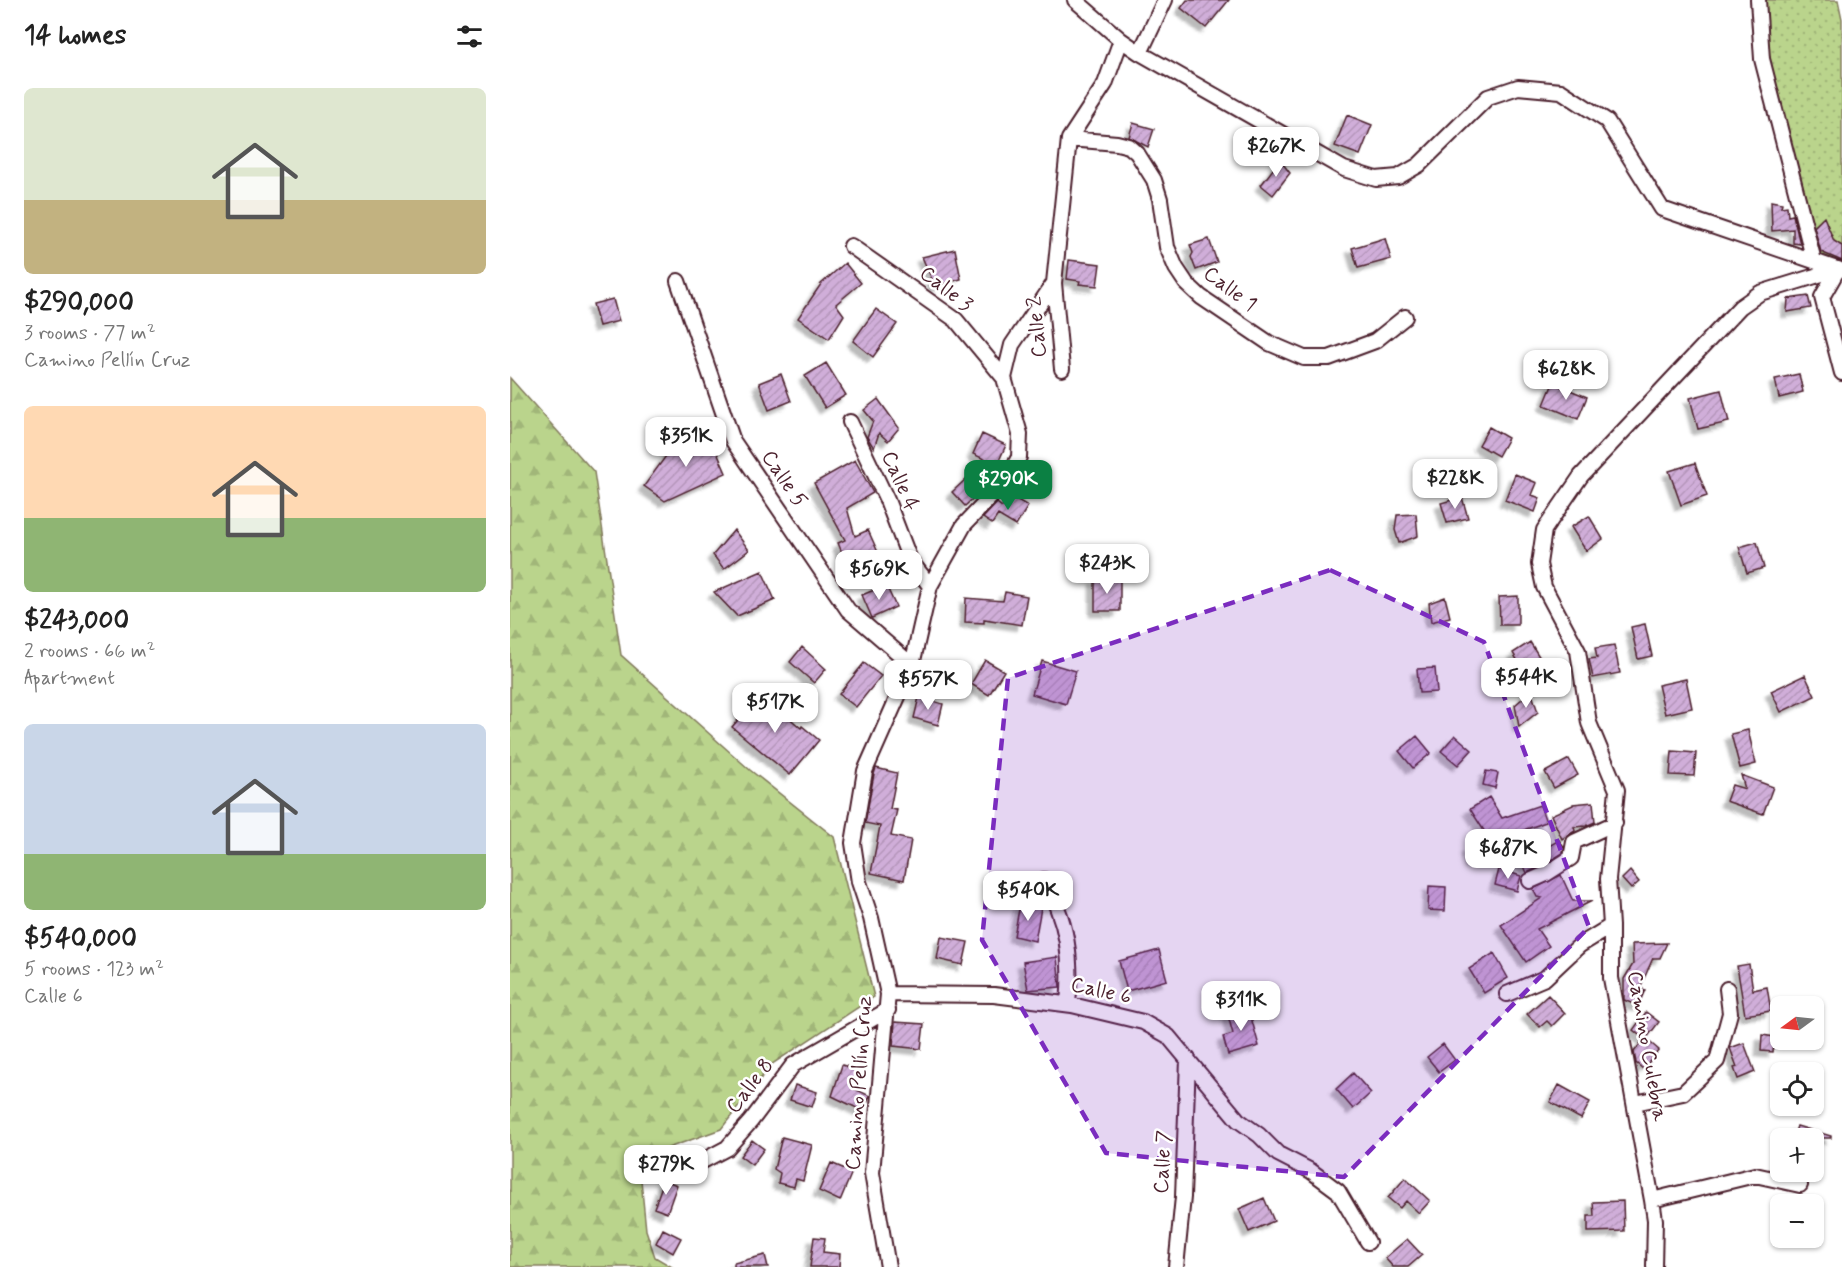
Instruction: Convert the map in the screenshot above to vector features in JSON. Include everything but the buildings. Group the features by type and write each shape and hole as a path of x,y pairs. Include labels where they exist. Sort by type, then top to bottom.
{"street":[{"path":"1076,0 1121,40 1140,53 1344,169 1376,179 1398,177 1419,165 1488,97 1518,87 1561,91 1607,121 1662,209 1840,270 1822,297 1842,373"},
{"path":"1140,53 1165,0"},
{"path":"1758,0 1762,59 1814,261"},
{"name":"Camino Pellín Cruz","path":"888,1267 872,1173 888,994 871,918 859,882 853,843 865,771 912,665 930,586 964,525 1006,481 1018,457 1020,434 1004,378 1012,345 1054,282 1069,139 1105,84 1121,40"},
{"name":"Calle 1","path":"1069,139 1116,143 1129,146 1137,153 1154,180 1160,199 1167,247 1186,284 1201,297 1269,343 1304,358 1329,358 1375,341 1405,317"},
{"name":"Calle 3","path":"851,246 956,320 1004,378"},
{"name":"Camino Culebra","path":"1654,1267 1653,1200 1611,978 1608,879 1617,790 1589,723 1578,651 1544,587 1539,564 1544,530 1581,476 1740,307 1760,293 1840,270"},
{"name":"Calle 5","path":"678,281 733,441 848,610 912,665"},
{"name":"Calle 2","path":"1054,282 1062,369"},
{"name":"Calle 4","path":"850,422 887,500 910,560 930,586"},
{"path":"1530,881 1571,858 1574,842 1615,823"},
{"path":"1044,880 1059,912 1066,943 1071,979 1068,1004"},
{"path":"1507,994 1545,978 1580,945 1611,926"},
{"path":"1635,1103 1683,1093 1717,1061 1730,1013 1727,989"},
{"name":"Calle 6","path":"888,994 994,995 1068,1004 1143,1022 1168,1036 1238,1120 1278,1154 1311,1171 1338,1191 1368,1242"},
{"name":"Calle 8","path":"680,1173 727,1148 751,1121 793,1065 888,1010"},
{"name":"Calle 7","path":"1176,1267 1183,1197 1188,1059"},
{"path":"1653,1200 1755,1174 1800,1185"}],"highlighted area":[{"path":"1330,570 1484,642 1589,927 1344,1177 1106,1153 982,940 1008,678"}],"green space":[{"path":"1763,0 1838,0 1842,19 1842,267 1817,256 1767,46"},
{"path":"510,378 594,472 621,655 750,770 834,837 874,997 772,1064 721,1129 668,1148 640,1170 646,1230 655,1257 672,1267 510,1267"}]}
